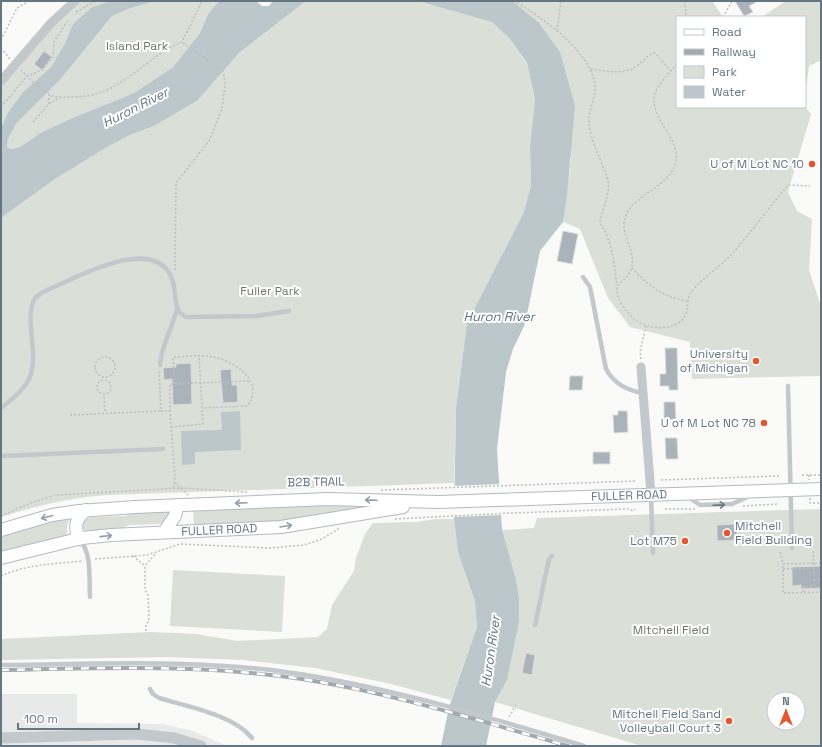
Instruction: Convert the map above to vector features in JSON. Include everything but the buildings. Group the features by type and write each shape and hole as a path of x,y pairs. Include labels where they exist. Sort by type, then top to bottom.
{"main road":[{"name":"FULLER ROAD","path":"1,530 52,515 86,510 178,505 328,499 438,502 821,488"},
{"name":"FULLER ROAD","path":"1,558 79,539 110,535 281,526 438,502"},
{"path":"164,532 175,516 178,505"},
{"path":"79,539 75,528 76,521 86,510"}],"street":[{"path":"1,81 51,23 76,1"},
{"path":"641,367 651,494"},
{"path":"1,738 137,734 174,738 198,745"}],"lane":[{"path":"1,408 22,388 29,378 33,349 32,307 35,298 43,292 111,263 124,259 150,260 161,264 169,272 173,283 177,308 172,328 160,356 160,365"},
{"path":"583,277 590,287 606,369 618,384 644,394"},
{"path":"177,308 181,314 192,318 256,316 289,311"},
{"path":"788,386 792,548"},
{"path":"1,456 163,449"},
{"path":"651,494 653,553"},
{"path":"79,539 84,545 89,560 90,597"},
{"path":"535,625 549,558 552,556"},
{"path":"1,665 193,664 312,676 398,693 584,746"},
{"path":"150,689 153,694 159,698 223,719 239,727 252,738"}],"path":[{"path":"1,40 17,8 28,1"},
{"path":"74,13 96,1"},
{"path":"19,68 48,94 80,96 104,93 122,83 167,48 182,42 196,10 202,1"},
{"path":"514,1 542,18 557,31 583,56 591,69 596,86 590,111 589,124 598,157 608,182 600,223 606,232 612,250 617,286 616,295 619,302 636,322 646,326 667,327 681,320 686,314 690,293 733,252 788,185 810,186"},
{"path":"557,31 561,1"},
{"path":"685,1 686,16"},
{"path":"724,16 732,1"},
{"path":"1,107 27,76 42,70 53,57 54,42 70,17"},
{"path":"175,272 176,183 209,142 222,109 225,84 223,71 182,42"},
{"path":"1,48 11,60"},
{"path":"591,69 615,72 632,69 651,54 655,53 671,71"},
{"path":"617,286 629,274 633,263 630,248 624,232 624,222 627,213 635,203 668,178 673,170 676,160 675,150 655,106 655,94 657,89 676,65"},
{"path":"48,94 49,104"},
{"path":"33,122 49,104 61,96"},
{"path":"631,268 644,282 660,293 675,299 688,301"},
{"path":"641,367 640,352 646,326"},
{"path":"104,393 99,391 97,386 100,381 105,378 112,374 115,367 112,359 105,356 98,360 95,367 98,374 105,378 111,387 108,392 104,393"},
{"path":"171,426 203,424 199,356"},
{"path":"174,384 173,357 211,356 234,364 244,372 253,388 253,399 247,406 202,408"},
{"path":"160,365 160,411"},
{"path":"173,489 175,483 170,411 170,384 250,381"},
{"path":"104,393 105,414"},
{"path":"70,415 170,411"},
{"path":"802,475 821,475"},
{"path":"661,480 779,476"},
{"path":"375,490 636,481"},
{"path":"175,483 182,488 190,500"},
{"path":"1,516 56,495 182,488 250,492"},
{"path":"810,503 821,503"},
{"path":"394,519 511,513 635,510"},
{"path":"146,631 146,625 149,621 148,595 145,590 145,566 157,553 168,547 192,543 270,548 304,545 322,539 345,525"},
{"path":"813,551 815,592"},
{"path":"780,552 783,564 783,593 821,592"},
{"path":"1,576 17,569 46,564 157,553"},
{"path":"133,556 145,566"},
{"path":"783,564 821,563"},
{"path":"783,569 814,568"},
{"path":"814,580 821,580"},
{"path":"804,592 804,586 814,586"},
{"path":"502,722 512,712 517,704"}],"shaded area":[{"path":"1,694 77,694 77,723 163,724 193,731 227,746 1,746"}],"green space":[{"name":"Island Park","path":"80,1 110,1 73,24 65,43 51,67 23,92 7,114 1,129 1,86 54,24"},
{"name":"Island Park","path":"155,1 219,1 208,14 200,33 173,67 134,93 40,133 20,147 11,149 7,147 8,139 16,124 60,80 112,16 128,9"},
{"name":"Fuller Park","path":"306,1 419,1 461,11 492,22 510,39 527,64 535,100 530,145 531,186 523,214 467,323 456,408 454,483 107,495 53,503 1,517 1,218 55,179 109,146 130,135 154,126 197,101 240,52"},
{"path":"512,1 712,1 722,16 676,16 676,108 806,108 811,114 788,192 797,211 812,219 809,270 821,307 821,376 692,379 690,342 630,327 608,298 580,229 563,222 571,159"},
{"path":"786,1 821,1 821,60 809,66 806,89 806,16 764,16"},
{"path":"405,502 291,521 194,526 193,509"},
{"name":"Mitchell Field","path":"821,509 821,746 642,746 495,702 507,680 507,555 502,530 534,528 537,518"},
{"path":"170,510 171,514 165,522 160,524 129,525 118,530 86,532 82,526 84,521 90,517 125,516 139,511"},
{"path":"70,518 67,525 67,536 1,553 1,536 41,523"},
{"path":"436,519 454,519 458,552 475,601 477,627 451,700 391,684 315,668 243,660 167,657 1,660 1,639 151,632 196,634 238,641 318,637 327,629 332,605 354,571 356,558 365,534 373,523 416,522"},
{"path":"173,570 285,576 282,632 170,626"}],"water":[{"name":"Huron River","path":"110,1 155,1 128,9 112,16 60,80 16,124 8,139 7,147 11,149 20,147 40,133 134,93 173,67 200,33 208,14 219,1 256,1 262,6 269,6 273,1 306,1 240,52 197,101 154,126 130,135 109,146 55,179 1,218 1,129 7,114 23,92 51,67 65,43 73,24 91,8"},
{"name":"Huron River","path":"419,1 512,1 539,23 560,52 575,106 567,196 563,222 540,251 525,324 513,349 506,372 497,449 502,530 516,580 519,599 519,621 507,680 495,702 486,746 441,746 449,707 477,627 475,601 458,552 454,519 456,408 467,323 523,214 531,186 530,145 535,100 527,63 510,39 492,22"},
{"path":"240,411 241,450 195,452 195,464 182,465 181,431 222,430 221,412"}],"pier":[{"path":"501,484 503,515 452,517 452,486"}],"railway":[{"path":"1,670 114,668 189,669 264,674 302,679 403,700 568,746"}],"place":[{"name":"U of M Lot NC 10","path":"812,164"},
{"name":"University of Michigan","path":"756,361"},
{"name":"U of M Lot NC 78","path":"764,423"},
{"name":"Mitchell Field Building","path":"727,533"},
{"name":"Lot M75","path":"685,541"},
{"name":"Mitchell Field Sand Volleyball Court 3","path":"729,721"}]}
